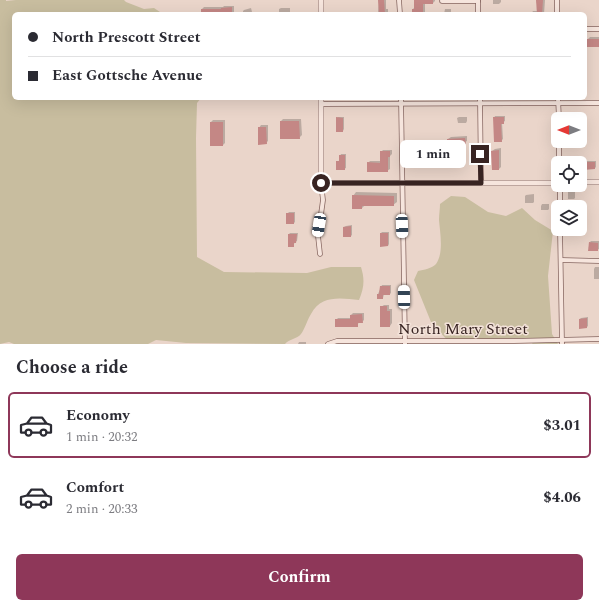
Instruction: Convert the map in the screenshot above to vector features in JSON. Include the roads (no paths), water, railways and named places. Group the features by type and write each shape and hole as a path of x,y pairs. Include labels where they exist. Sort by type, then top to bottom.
{"street":[{"path":"321,0 321,12"},
{"path":"399,0 400,12"},
{"path":"442,1 478,0 478,12"},
{"path":"557,0 557,12"},
{"path":"587,29 599,29"},
{"path":"320,254 318,236 323,200 321,183 321,100"},
{"path":"401,100 405,343"},
{"path":"480,100 481,183"},
{"path":"558,103 559,112"},
{"path":"321,104 599,103"},
{"path":"321,183 551,182"},
{"path":"587,182 599,182"},
{"path":"560,236 562,342"},
{"path":"561,260 599,261"},
{"name":"North Mary Street","path":"328,344 337,341 405,343 562,342 599,339"}]}
